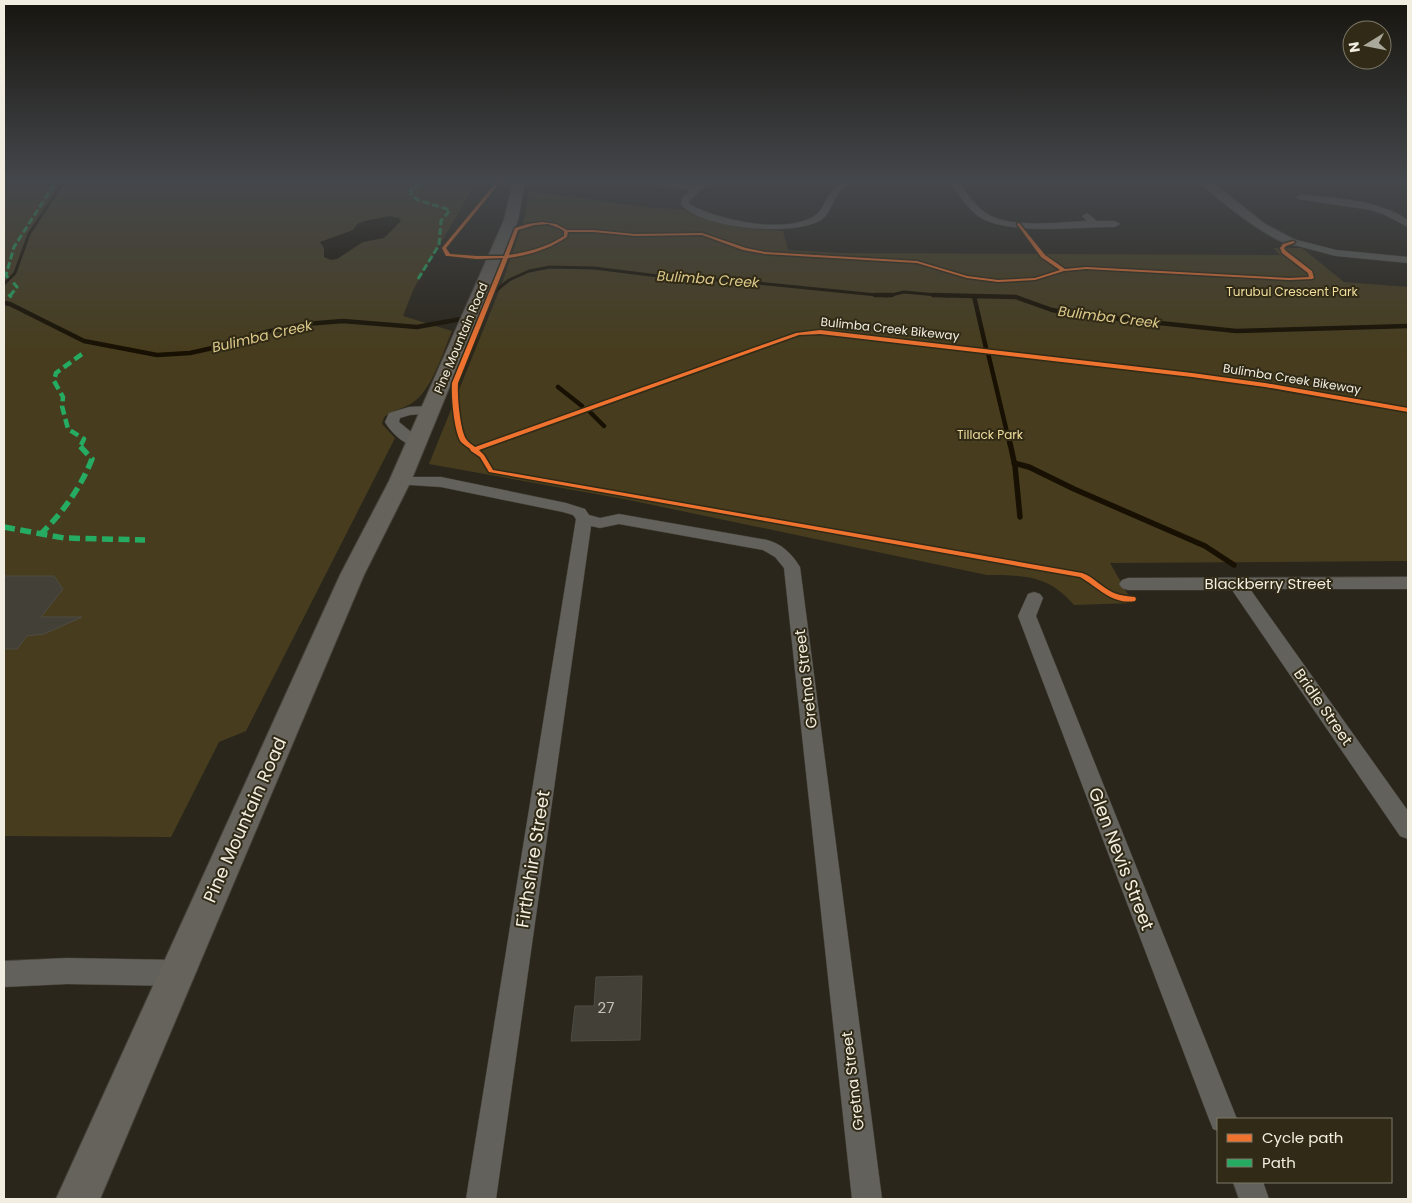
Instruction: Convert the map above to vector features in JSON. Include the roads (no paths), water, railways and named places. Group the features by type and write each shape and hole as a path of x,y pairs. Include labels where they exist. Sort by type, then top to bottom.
{"main road":[{"name":"Pine Mountain Road","path":"78,1199 352,576 400,481 504,236"}],"street":[{"path":"1280,236 1293,242 1336,253 1408,260"},
{"name":"Gretna Street","path":"400,481 440,482 566,508 579,512 584,520 600,523 619,519 767,545 781,553 792,567 867,1199"},
{"name":"Firthshire Street","path":"481,1199 584,520"},
{"name":"Blackberry Street","path":"1128,584 1408,583"},
{"name":"Bridle Street","path":"1238,585 1399,802 1408,829"},
{"name":"Glen Nevis Street","path":"1034,598 1027,616 1223,1118"},
{"path":"4,974 67,971 178,973"},
{"path":"1248,1183 1254,1199"}],"waterway":[{"path":"4,284 15,273 28,236"},
{"name":"Bulimba Creek","path":"489,296 509,280 529,271 550,267 594,268 682,279 728,280 877,295"},
{"name":"Bulimba Creek","path":"891,295 904,292 938,295"},
{"name":"Bulimba Creek","path":"479,304 491,295"},
{"name":"Bulimba Creek","path":"877,295 891,295"},
{"name":"Bulimba Creek","path":"877,295 891,295"},
{"name":"Bulimba Creek","path":"933,295 938,295"},
{"name":"Bulimba Creek","path":"938,295 1016,297 1052,310 1083,315 1236,331 1408,326"},
{"name":"Bulimba Creek","path":"938,295 948,296"},
{"path":"974,296 986,348"},
{"name":"Bulimba Creek","path":"4,303 10,304 84,341 157,355 190,353 226,345 266,332 305,324 343,321 417,327 461,319 465,315"},
{"path":"988,353 1010,445"},
{"path":"558,387 582,406"},
{"path":"590,412 604,426"},
{"path":"1010,443 1014,463"},
{"path":"1014,463 1029,467 1074,489 1205,546 1234,565"},
{"path":"1014,463 1020,517"}],"park label":[{"name":"Turubul Crescent Park","path":"1292,292"},
{"name":"Tillack Park","path":"990,435"}]}
